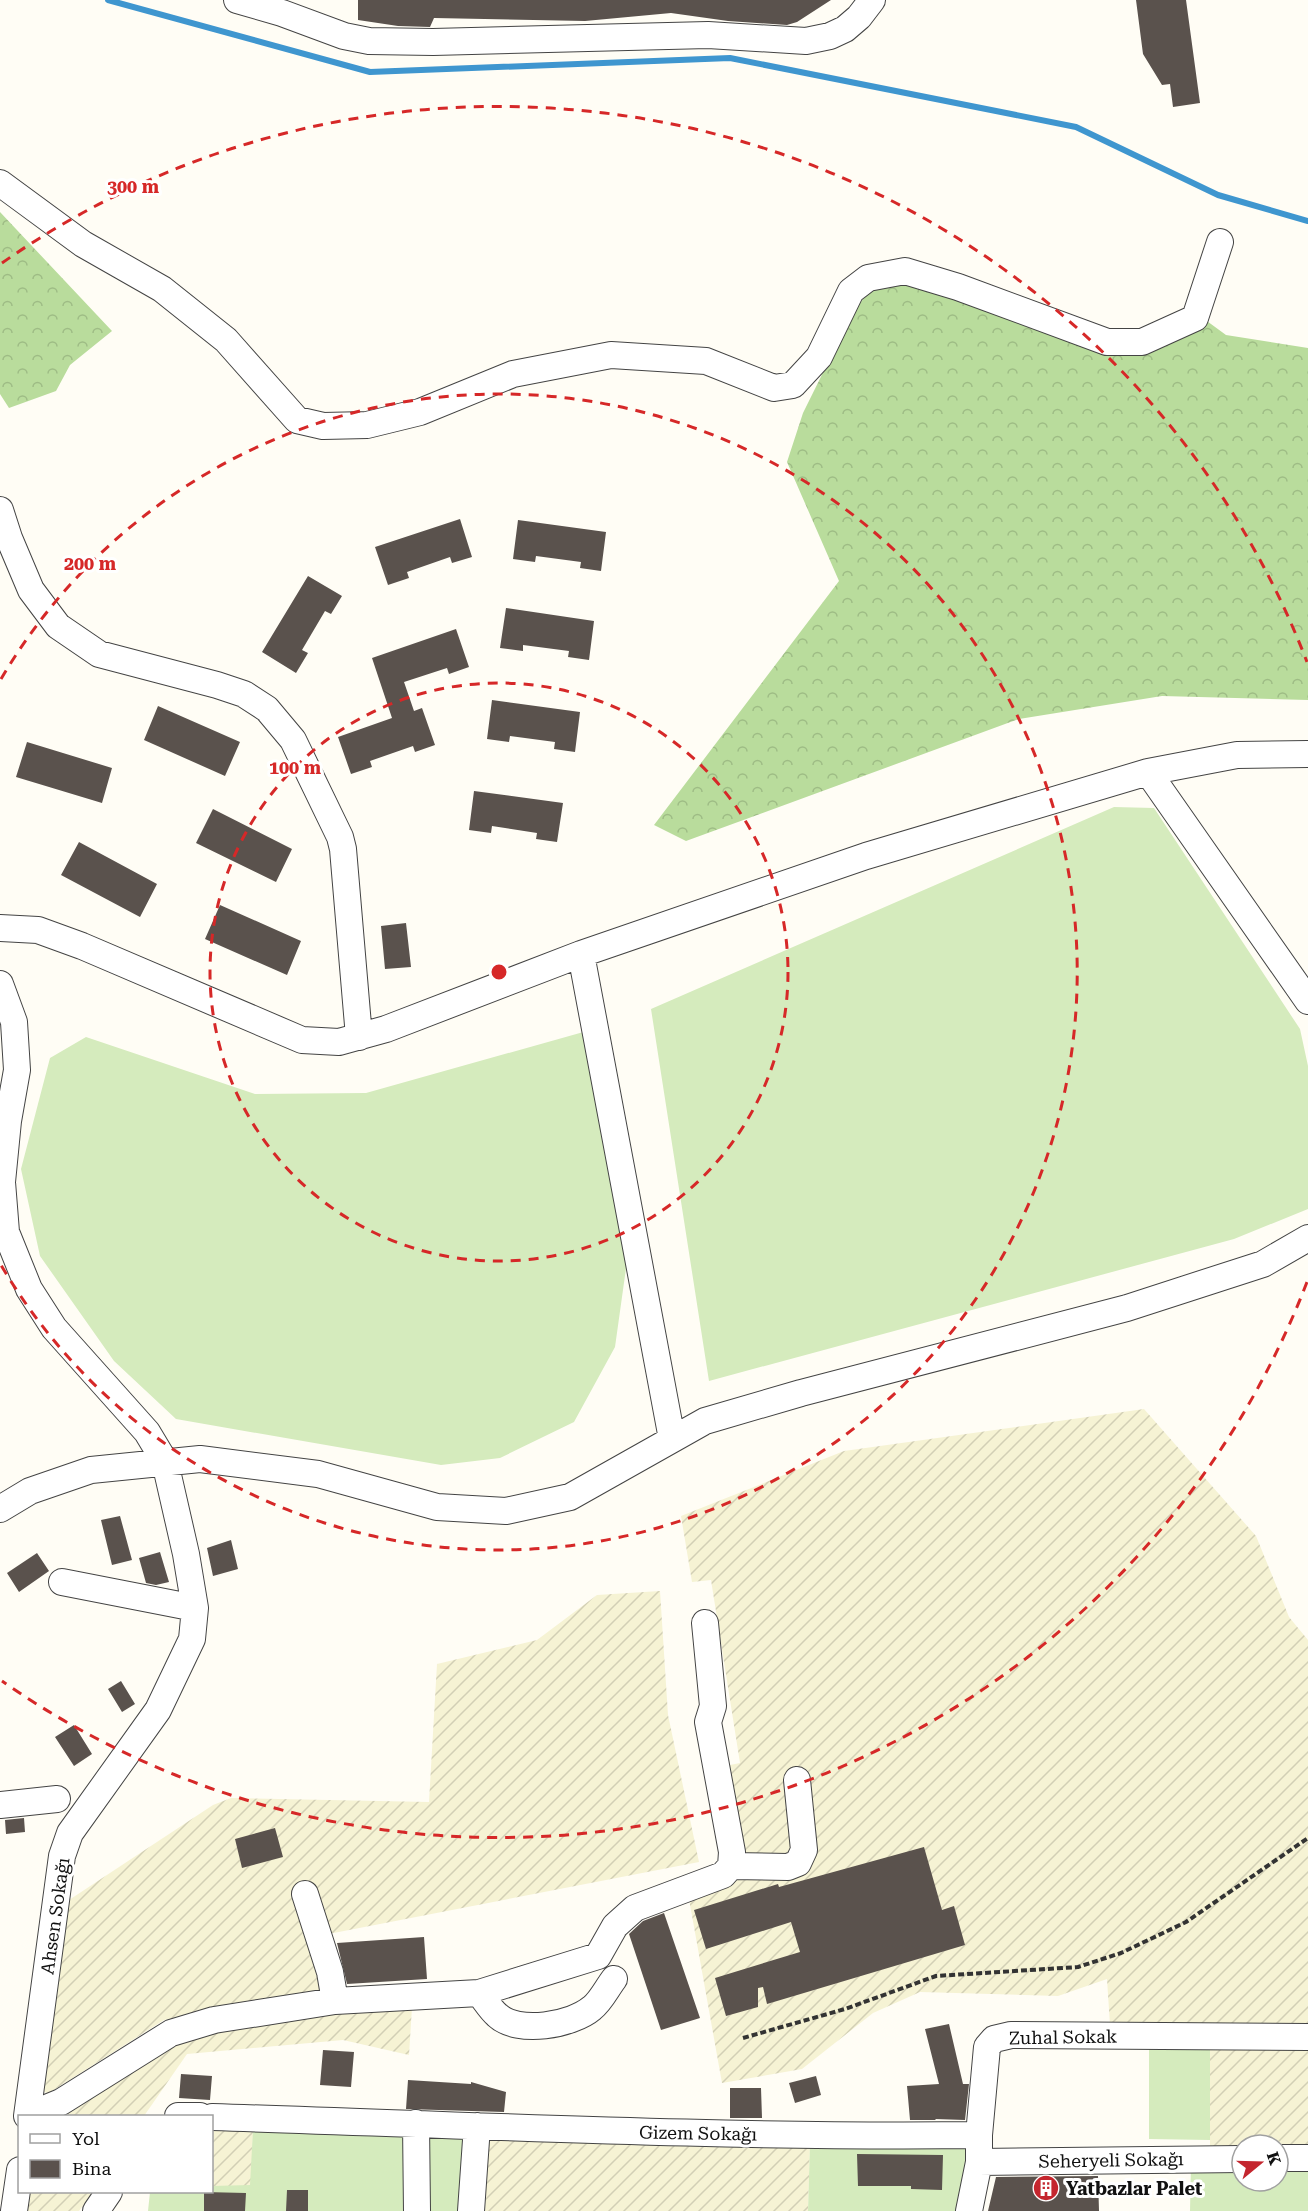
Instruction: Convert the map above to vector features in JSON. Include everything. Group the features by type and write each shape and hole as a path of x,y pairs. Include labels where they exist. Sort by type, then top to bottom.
{"street":[{"path":"237,0 302,9 344,36 369,42 708,35 806,41 830,36 845,29 859,17 872,0"},
{"path":"0,183 83,244 162,289 226,340 297,420 323,426 367,425 420,412 513,374 611,355 706,361 774,388 793,385 819,357 851,291 868,278 905,271 958,287 1107,342 1142,342 1195,318 1220,242"},
{"path":"0,510 31,590 58,626 99,654 192,677 244,694 267,709 293,740 340,837 343,849 359,1036"},
{"path":"0,928 38,930 82,946 302,1040 339,1042 386,1029 580,954 866,856 1148,772 1237,755 1308,754"},
{"path":"1148,772 1308,1001"},
{"path":"580,954 672,1439"},
{"name":"Ahsen Sokağı","path":"0,984 14,1022 17,1070 8,1121 2,1182 6,1232 29,1289 54,1328 147,1432 165,1462 184,1542 195,1608 192,1640 159,1710 70,1833 62,1856 27,2115"},
{"path":"0,1509 30,1491 91,1470 200,1459 318,1474 437,1507 506,1511 570,1497 705,1421 801,1393 1127,1308 1263,1264 1308,1239"},
{"path":"62,1582 195,1608"},
{"path":"29,2115 61,2102 171,2033 214,2020 335,2001 479,1993 598,1956 615,1926 635,1908 723,1875 731,1866 732,1852 708,1722 713,1706 705,1623"},
{"path":"731,1866 788,1867 798,1863 804,1851 797,1780"},
{"path":"0,1805 57,1799"},
{"path":"305,1894 330,1972 335,2001"},
{"path":"479,1993 497,2016 515,2026 535,2026 579,2018 594,2007 614,1979"},
{"name":"Zuhal Sokak","path":"969,2211 979,2162 979,2135 987,2047 994,2039 1011,2035 1308,2037"},
{"name":"Gizem Sokağı","path":"213,2117 654,2132 891,2136 979,2135"},
{"path":"416,2123 417,2211"},
{"path":"471,2211 477,2126"},
{"path":"1290,2158 1308,2158"},
{"name":"Seheryeli Sokağı","path":"979,2162 1230,2159"},
{"path":"14,2211 18,2184"},
{"path":"96,2211 108,2193"}],"path":[{"path":"743,2037 845,2009 936,1976 1078,1967 1120,1953 1186,1922 1308,1838"}],"shaded area":[{"path":"1144,1409 1256,1536 1289,1617 1308,1640 1308,2027 1110,2025 1107,1979 1058,1996 920,1992 873,2013 802,2069 722,2083 689,1899 744,1876 730,1765 740,1763 711,1580 692,1582 681,1516 844,1451"},
{"path":"660,1591 668,1715 699,1862 313,1937 326,1992 164,2020 49,2093 37,2091 66,1902 213,1805 231,1798 429,1802 437,1664 537,1640 597,1595"},
{"path":"412,2007 409,2055 343,2040 187,2054 145,2115 49,2115 152,2050 216,2023"},
{"path":"1210,2043 1308,2044 1308,2149 1290,2149 1290,2133 1230,2133 1230,2149 1210,2149"},
{"path":"213,2128 253,2129 251,2186 213,2186"},
{"path":"487,2135 810,2142 808,2211 485,2211"},
{"path":"26,2193 92,2193 79,2211 23,2211"}],"green space":[{"path":"0,212 112,331 70,365 56,391 9,408 0,394"},
{"path":"920,280 1108,347 1196,313 1226,335 1308,348 1308,700 1162,696 1019,719 686,841 654,825 839,581 787,462 803,413 853,312 870,290"},
{"path":"1114,807 1154,808 1300,1029 1308,1066 1308,1209 1234,1239 709,1381 651,1009"},
{"path":"587,1031 629,1247 615,1347 574,1422 500,1458 441,1465 176,1419 114,1361 40,1256 21,1169 50,1058 86,1037 255,1094 366,1093"},
{"path":"1149,2043 1210,2043 1210,2140 1149,2139"},
{"path":"253,2129 464,2134 460,2211 148,2211 150,2193 213,2193 213,2186 250,2185"},
{"path":"810,2142 967,2142 960,2211 808,2211"},
{"path":"1308,2163 1308,2211 1190,2211 1191,2164 1230,2164 1230,2193 1290,2193 1290,2164"}],"building":[{"path":"358,0 831,0 797,22 787,25 728,21 671,13 585,21 434,18 430,27 398,26 358,20"},
{"path":"1136,0 1186,0 1200,103 1173,107 1170,84 1162,85 1143,54"},
{"path":"460,519 472,557 452,563 450,557 407,572 409,578 388,585 375,547"},
{"path":"518,520 606,532 601,571 580,568 581,562 536,556 535,562 513,559"},
{"path":"308,576 342,596 331,614 325,611 302,650 308,653 296,673 262,652"},
{"path":"506,608 594,621 589,660 568,657 569,651 523,645 523,651 500,648"},
{"path":"456,629 469,667 449,674 447,668 404,682 414,711 422,708 435,745 415,752 413,746 370,761 372,767 351,774 338,737 392,718 372,658"},
{"path":"492,700 580,712 575,752 554,749 555,742 510,736 509,742 487,739"},
{"path":"158,706 240,742 225,776 144,740"},
{"path":"27,742 112,768 102,803 16,777"},
{"path":"474,791 563,803 557,842 536,839 537,833 492,826 491,833 469,830"},
{"path":"213,809 292,849 276,882 196,843"},
{"path":"79,842 157,884 140,917 61,875"},
{"path":"220,905 301,941 287,975 205,939"},
{"path":"406,923 411,967 385,969 381,926"},
{"path":"120,1516 132,1560 112,1565 101,1520"},
{"path":"231,1540 238,1569 213,1576 207,1548"},
{"path":"160,1552 169,1582 156,1585 146,1583 139,1558"},
{"path":"37,1553 49,1571 19,1592 7,1573"},
{"path":"121,1681 135,1704 122,1712 108,1689"},
{"path":"74,1725 92,1754 74,1766 55,1737"},
{"path":"24,1818 25,1832 6,1834 5,1820"},
{"path":"275,1828 283,1857 242,1868 235,1839"},
{"path":"924,1847 942,1910 954,1906 965,1945 767,2004 763,1987 758,1988 758,2007 726,2016 715,1978 800,1952 791,1922 706,1949 694,1910 778,1884 779,1887"},
{"path":"664,1913 700,2018 661,2030 629,1934 643,1921"},
{"path":"424,1937 427,1979 347,1984 337,1943"},
{"path":"949,2024 963,2084 969,2084 965,2120 910,2120 907,2086 939,2084 925,2029"},
{"path":"323,2050 354,2052 351,2087 320,2085"},
{"path":"181,2074 212,2076 210,2100 179,2098"},
{"path":"816,2076 821,2095 795,2103 789,2083"},
{"path":"408,2080 471,2084 471,2082 506,2092 504,2112 406,2109"},
{"path":"730,2088 761,2088 762,2118 730,2118"},
{"path":"857,2154 943,2155 942,2190 911,2189 911,2186 858,2186"},
{"name":"Yatbazlar Palet","path":"1098,2176 1099,2211 988,2211 996,2177"},
{"path":"287,2190 308,2190 308,2211 286,2211"},
{"path":"204,2193 246,2193 245,2211 204,2211"}],"waterway":[{"path":"108,0 370,72 730,58 1076,127 1218,195 1308,221"}],"place":[{"name":"Yatbazlar Palet","path":"1046,2188"}]}
